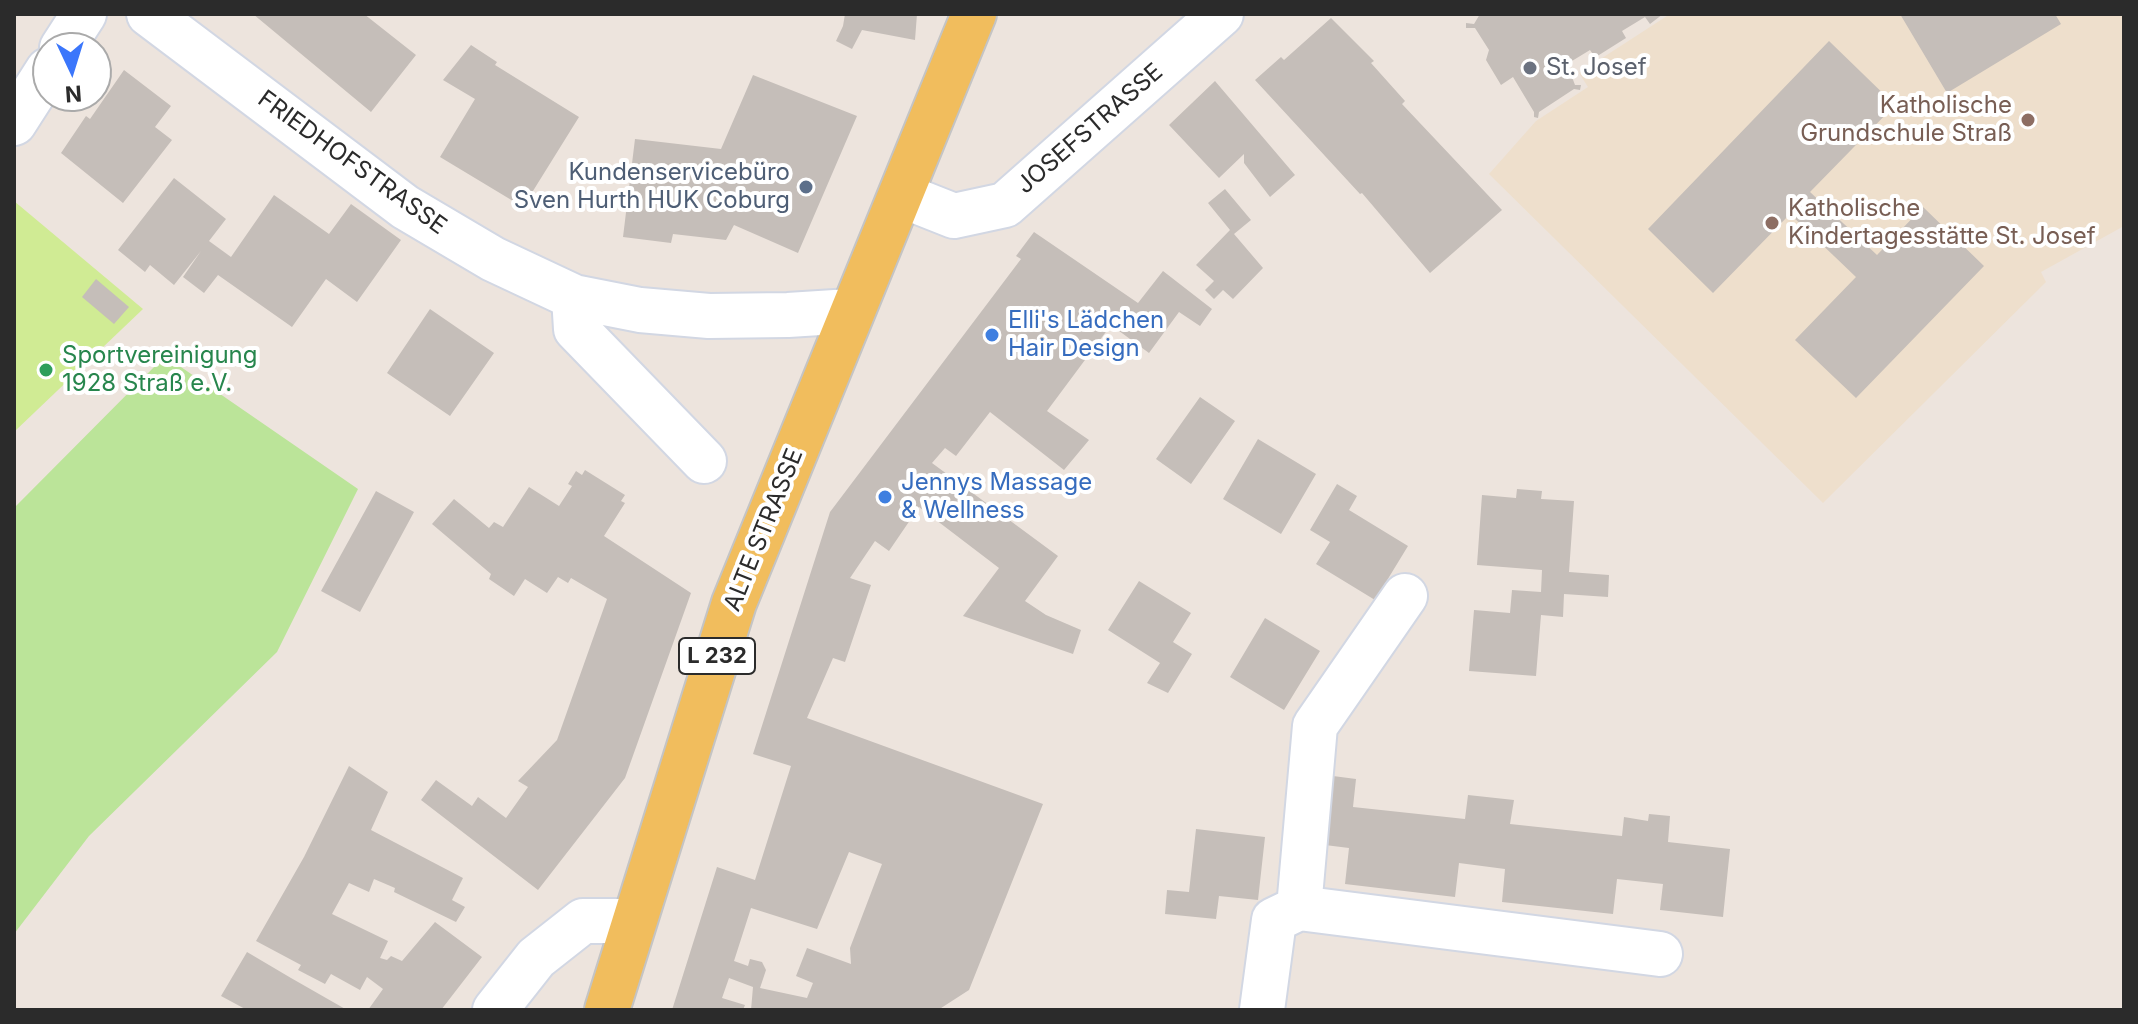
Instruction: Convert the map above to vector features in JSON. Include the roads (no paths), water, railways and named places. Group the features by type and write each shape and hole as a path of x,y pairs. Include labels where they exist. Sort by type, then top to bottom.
{"main road":[{"name":"L 232","path":"901,195 974,14"},
{"name":"ALTE STRASSE","path":"607,1010 734,603 901,195"}],"street":[{"path":"72,32 84,14"},
{"name":"FRIEDHOFSTRASSE","path":"149,14 405,207 493,259 574,297 640,310 709,316 851,311"},
{"name":"JOSEFSTRASSE","path":"901,195 954,216 1005,205 1221,14"},
{"path":"14,123 32,95"},
{"path":"574,297 576,329 704,461"},
{"path":"1299,908 1315,726 1405,596"},
{"path":"1262,1010 1274,920 1299,908 1660,954"},
{"path":"495,1010 536,958 583,921 634,921"}],"place":[{"name":"St. Josef","path":"1530,68"},
{"name":"Katholische Grundschule Straß","path":"2028,120"},
{"name":"Kundenservicebüro Sven Hurth HUK Coburg","path":"806,187"},
{"name":"Katholische Kindertagesstätte St. Josef","path":"1772,223"},
{"name":"Elli's Lädchen Hair Design","path":"992,335"},
{"name":"Sportvereinigung 1928 Straß e.V.","path":"46,370"},
{"name":"Jennys Massage & Wellness","path":"885,497"}]}
